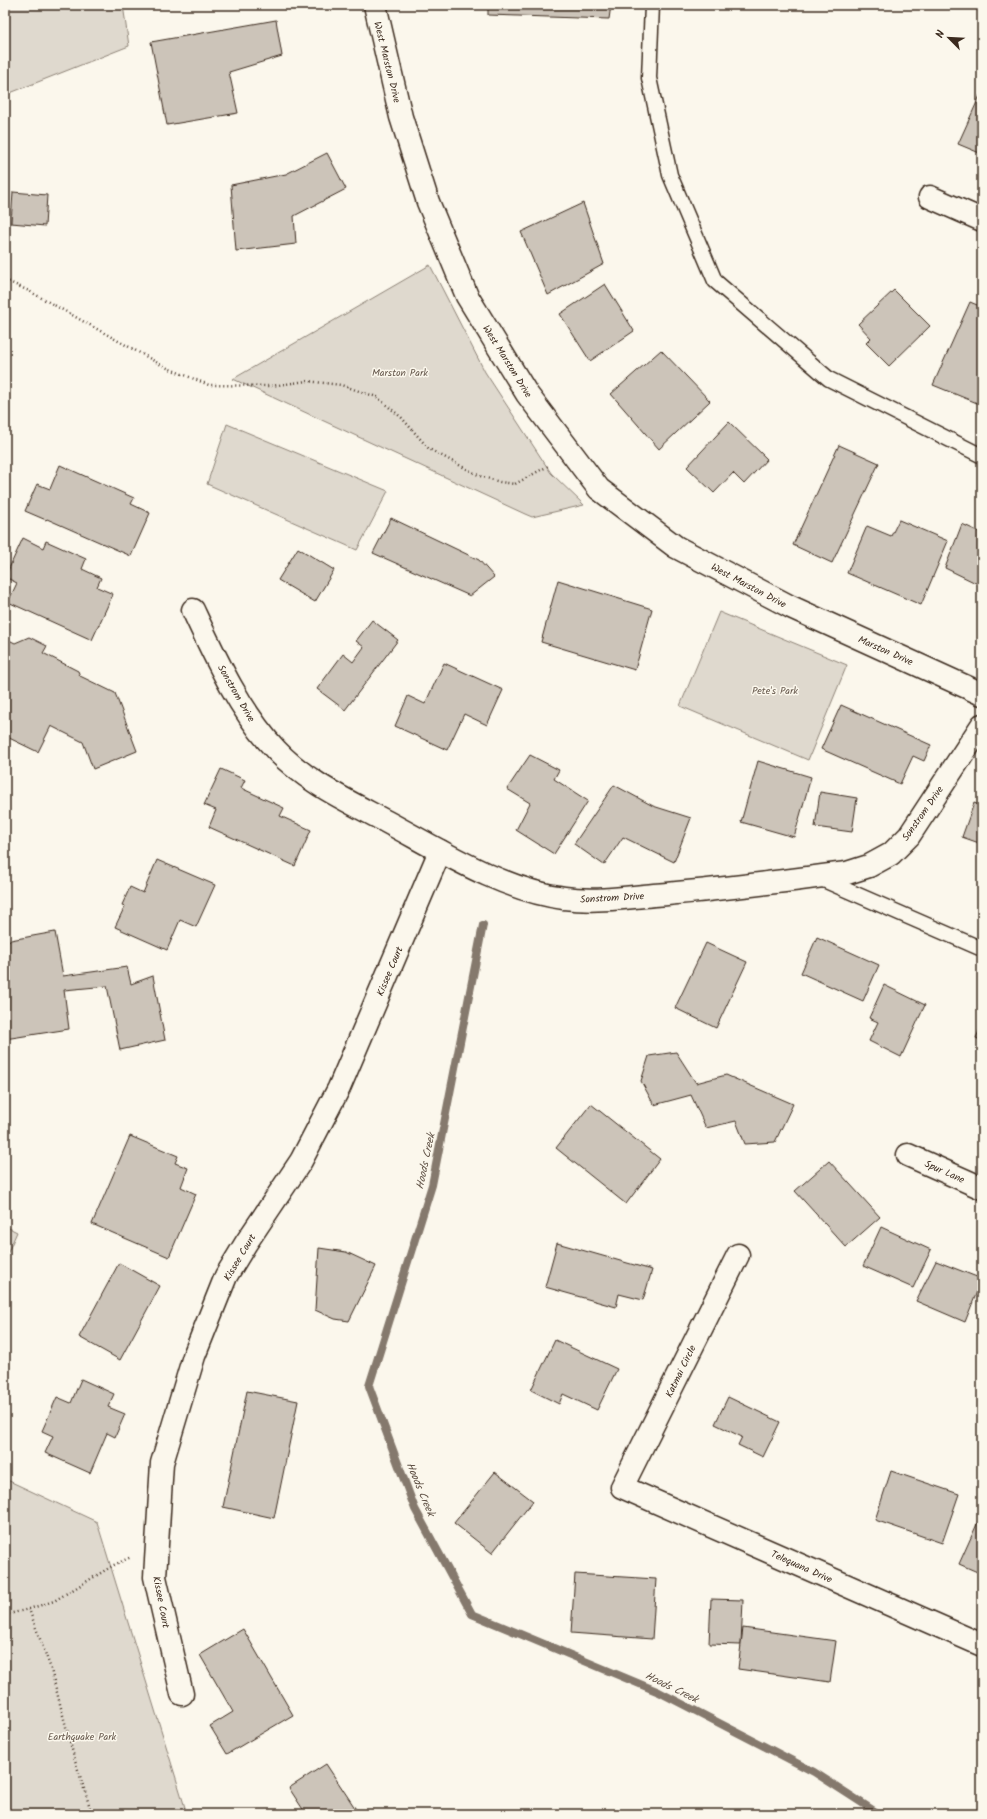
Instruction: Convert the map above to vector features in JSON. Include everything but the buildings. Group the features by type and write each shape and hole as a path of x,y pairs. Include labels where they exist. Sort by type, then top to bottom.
{"street":[{"name":"West Marston Drive","path":"375,5 402,117 428,202 467,296 527,394 599,489 676,547 791,607"},
{"path":"930,197 982,220"},
{"name":"Marston Drive","path":"791,607 982,694"},
{"name":"Sonstrom Drive","path":"193,610 210,645 253,721 277,750 302,772 336,795 440,851 507,883 535,893 565,898 595,900 693,892 847,873 869,866 890,854 909,836 982,725"},
{"name":"Kissee Court","path":"182,1694 155,1578 162,1463 194,1356 226,1276 246,1243 301,1161 340,1088 440,851"},
{"name":"Spur Lane","path":"908,1155 982,1188"},
{"name":"Katmai Circle","path":"622,1487 738,1254"},
{"name":"Telequana Drive","path":"622,1487 982,1645"}],"lane":[{"path":"652,5 649,78 670,175 715,281 829,379 982,456"},
{"path":"815,877 982,949"}],"path":[{"path":"5,280 29,291 165,367 209,385 271,386 307,381 341,385 377,397 402,418 429,449 480,476 500,482 515,484 573,454"},
{"path":"5,1615 54,1601 114,1565 157,1546"},
{"path":"29,1609 50,1666 74,1757 92,1814"}],"green space":[{"path":"5,5 123,5 129,46 5,95"},
{"name":"Marston Park","path":"430,265 485,372 551,473 584,505 532,517 233,379"},
{"path":"227,424 388,491 357,550 207,484"},
{"name":"Pete's Park","path":"719,612 847,665 808,760 680,706"},
{"path":"5,1226 17,1232 5,1259"},
{"name":"Earthquake Park","path":"5,1479 97,1522 187,1814 5,1814"}],"waterway":[{"name":"Hoods Creek","path":"483,925 432,1185 369,1386 415,1509 472,1614 659,1692 814,1772 879,1814"}]}
